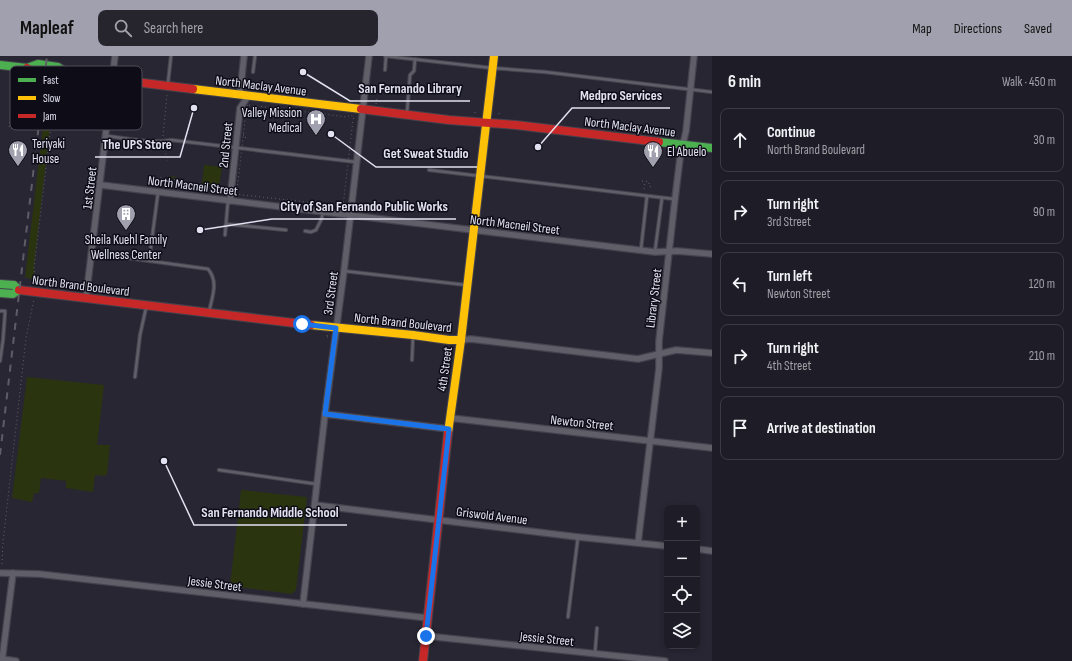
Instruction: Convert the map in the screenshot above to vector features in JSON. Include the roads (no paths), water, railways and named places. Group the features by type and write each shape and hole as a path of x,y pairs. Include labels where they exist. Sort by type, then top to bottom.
{"street":[{"name":"1st Street","path":"114,66 115,56"},
{"path":"240,94 244,56"},
{"name":"3rd Street","path":"303,604 325,414 351,216 369,56"},
{"name":"4th Street","path":"423,661 450,418 461,340 494,56"},
{"name":"Library Street","path":"638,543 659,368 659,340 669,250 675,199 686,131 694,56"},
{"name":"North Maclay Avenue","path":"0,65 10,66"},
{"name":"North Maclay Avenue","path":"142,85 168,90 240,94 363,110 712,148"},
{"name":"2nd Street","path":"229,201 241,107 249,95"},
{"name":"1st Street","path":"86,298 107,130"},
{"name":"North Macneil Street","path":"100,185 655,252 669,250 712,254"},
{"path":"0,284 14,285 19,290 13,294 0,293"},
{"name":"North Brand Boulevard","path":"19,290 336,328 449,340 478,340 638,359 679,350 712,353"},
{"path":"325,414 449,429"},
{"name":"Newton Street","path":"450,418 712,448"},
{"name":"Griswold Avenue","path":"315,505 578,537 664,546"},
{"path":"700,549 712,551"},
{"name":"Jessie Street","path":"0,573 39,574 428,618"},
{"path":"12,573 2,660 16,661"},
{"name":"Jessie Street","path":"426,636 665,661"}],"lane":[{"path":"168,90 172,56"},
{"path":"253,72 255,56"},
{"path":"385,70 385,56 492,68 545,72 712,92"},
{"path":"407,114 410,75 414,71 415,59"},
{"path":"106,136 147,141 171,140 357,162"},
{"path":"429,170 675,199"},
{"path":"149,261 158,192"},
{"path":"640,250 647,196"},
{"path":"655,252 662,198"},
{"path":"225,235 229,201"},
{"path":"305,231 311,232 316,230 323,212"},
{"path":"226,224 286,230"},
{"path":"92,253 208,269 214,276 215,283 209,313"},
{"path":"344,271 467,286"},
{"path":"134,377 140,335 147,305"},
{"path":"0,311 5,311 0,364"},
{"path":"412,360 413,335"},
{"path":"219,470 318,484"},
{"path":"568,617 578,537"},
{"path":"595,654 598,628"}],"railway":[{"path":"46,66 47,56"},
{"path":"0,455 38,130"}],"place":[{"name":"San Fernando Library","path":"303,72"},
{"name":"The UPS Store","path":"194,108"},
{"name":"Get Sweat Studio","path":"331,134"},
{"name":"Valley Mission Medical","path":"316,136"},
{"name":"Medpro Services","path":"538,147"},
{"name":"Teriyaki House","path":"18,167"},
{"name":"El Abuelo","path":"653,168"},
{"name":"City of San Fernando Public Works","path":"200,230"},
{"name":"Sheila Kuehl Family Wellness Center","path":"126,231"},
{"name":"San Fernando Middle School","path":"164,461"}]}
